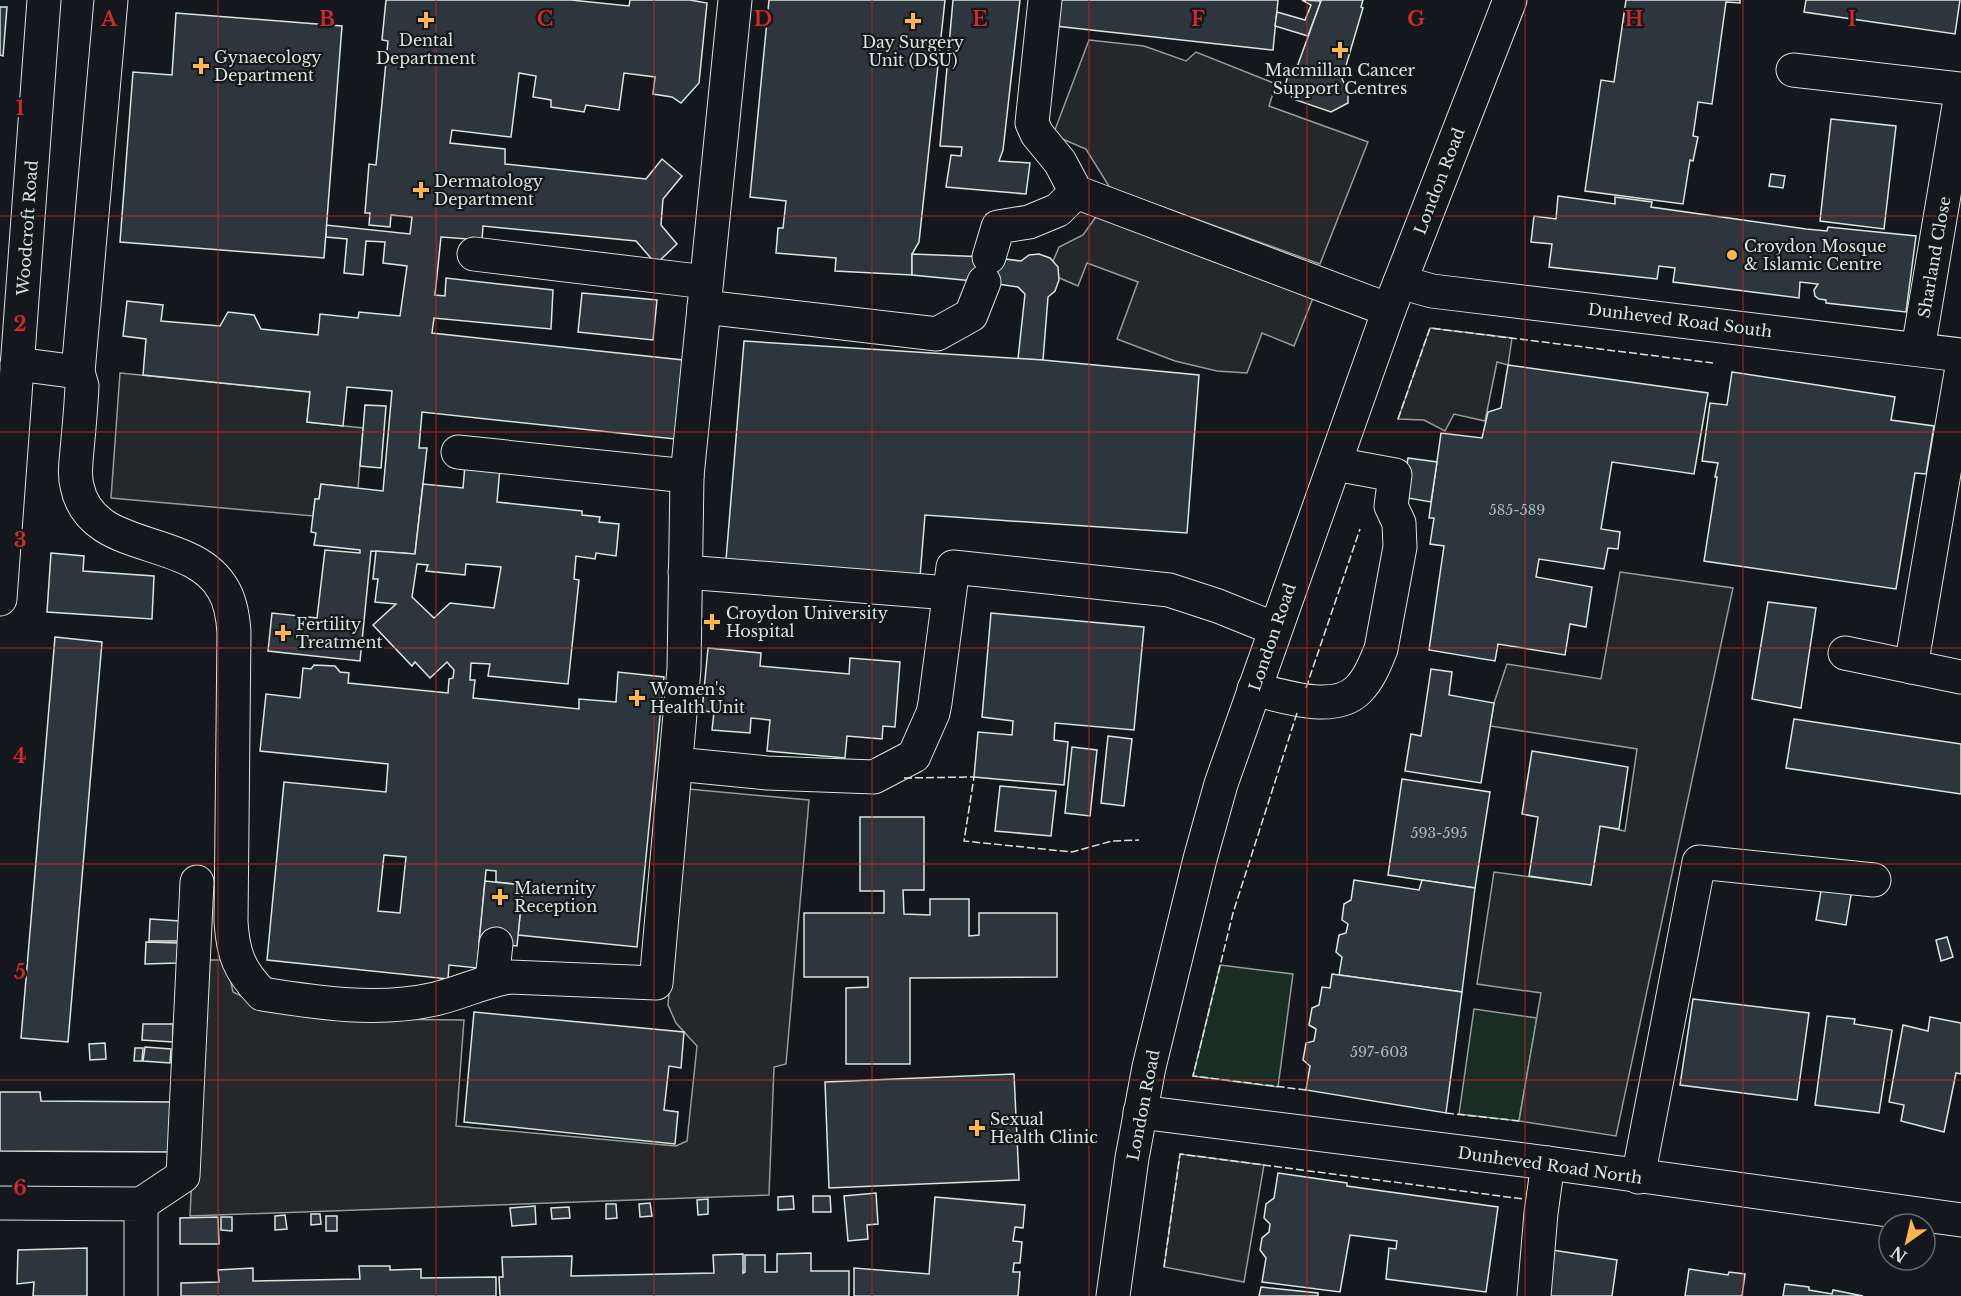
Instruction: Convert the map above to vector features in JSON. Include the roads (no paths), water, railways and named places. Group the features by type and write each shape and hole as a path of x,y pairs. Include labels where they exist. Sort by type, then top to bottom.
{"street":[{"name":"Woodcroft Road","path":"0,599 44,0"},
{"path":"111,0 80,379 76,486 83,506 91,517 118,534 187,558 216,578 229,602 234,632 231,922 240,967 262,994 358,1007 417,1002 510,977 657,983 684,669 687,476 735,0"},
{"path":"474,254 937,334 971,315 998,227 1029,222 1058,210 1076,192 1060,162 1037,134 1032,123 1045,0"},
{"name":"London Road","path":"1113,1296 1140,1112 1151,1056 1221,784 1395,296 1510,0"},
{"name":"Sharland Close","path":"1793,70 1961,92 1918,349"},
{"name":"Dunheved Road South","path":"1076,192 1186,235 1395,296 1432,291 1961,355"},
{"path":"17,364 80,379"},
{"path":"1911,667 1961,373"},
{"path":"458,452 687,476"},
{"path":"1254,689 1301,701 1336,701 1358,691 1375,665 1381,649 1400,547 1399,523 1391,506 1395,475 1335,464"},
{"path":"676,764 766,773 874,777 914,756 933,713 952,567 1169,590 1207,602 1275,629"},
{"path":"685,572 949,593"},
{"path":"1845,653 1961,677"},
{"path":"1638,1177 1699,862 1874,880"},
{"path":"0,1203 141,1204 183,1176 197,882"},
{"path":"492,980 496,944"},
{"name":"Dunheved Road North","path":"1140,1112 1548,1163 1961,1220"},
{"path":"1534,1296 1548,1163"},
{"path":"141,1204 141,1296"}],"place":[{"name":"Dental Department","path":"426,20"},
{"name":"Day Surgery Unit (DSU)","path":"913,21"},
{"name":"Macmillan Cancer Support Centres","path":"1340,50"},
{"name":"Gynaecology Department","path":"201,66"},
{"name":"Dermatology Department","path":"421,190"},
{"name":"Croydon Mosque & Islamic Centre","path":"1732,255"},
{"name":"Croydon University Hospital","path":"712,622"},
{"name":"Fertility Treatment","path":"283,633"},
{"name":"Women's Health Unit","path":"637,698"},
{"name":"Maternity Reception","path":"500,897"},
{"name":"Sexual Health Clinic","path":"977,1128"}]}
